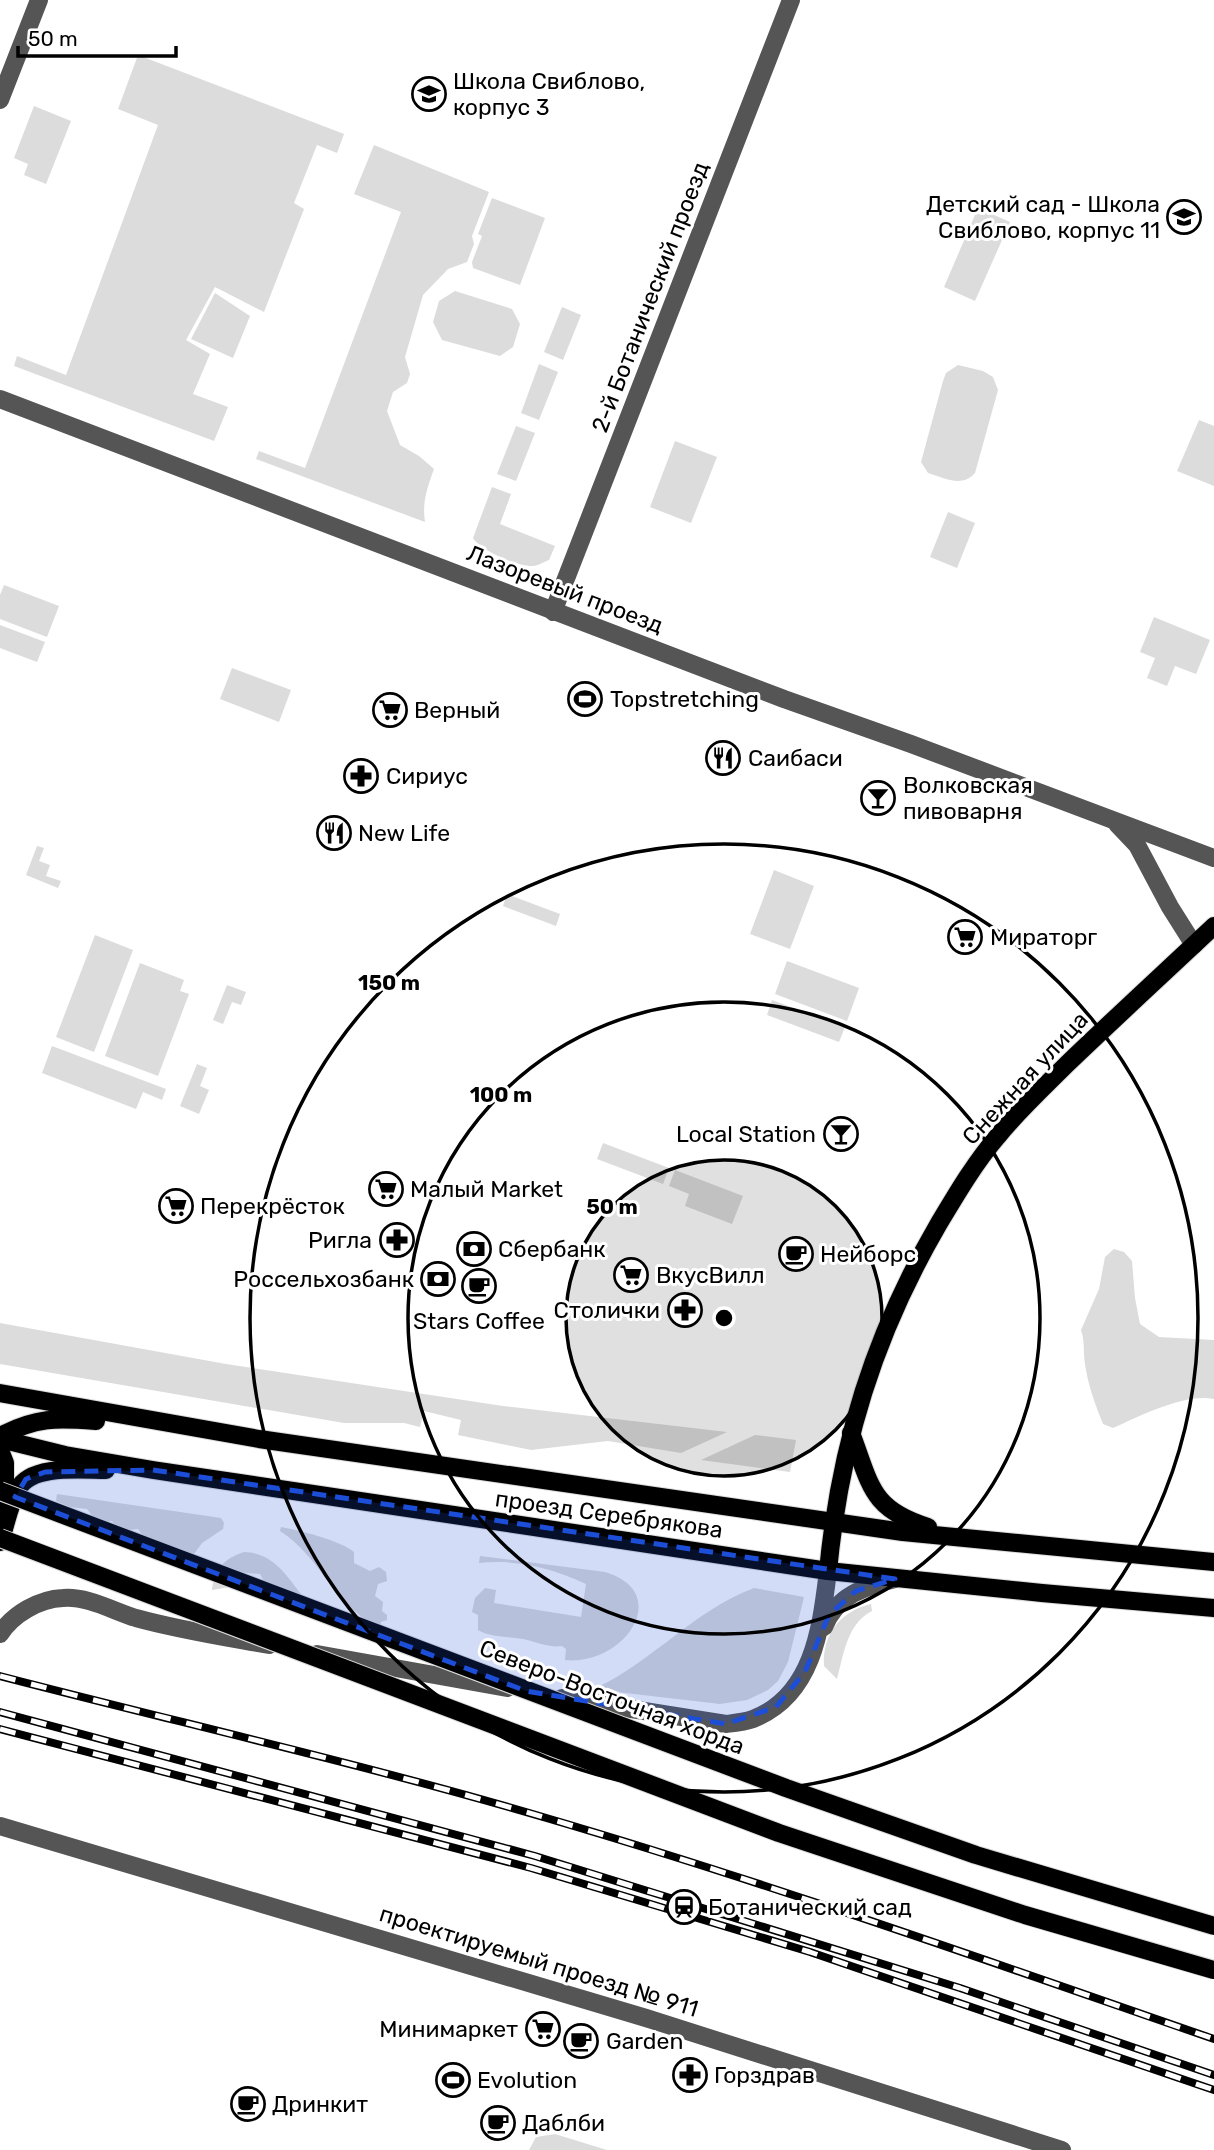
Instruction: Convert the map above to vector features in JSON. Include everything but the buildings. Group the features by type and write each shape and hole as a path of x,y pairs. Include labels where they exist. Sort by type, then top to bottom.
{"main road":[{"name":"Снежная улица","path":"828,1571 833,1521 851,1433 875,1354 910,1275 972,1171 996,1138 1033,1097 1214,926"},
{"name":"проезд Серебрякова","path":"0,1393 173,1425 422,1464 961,1538 1214,1562"},
{"path":"0,1437 36,1420 58,1418 173,1425"},
{"path":"851,1433 877,1497 893,1513 905,1520 961,1538"},
{"name":"проезд Серебрякова","path":"0,1437 65,1455 153,1470 828,1571 1214,1609"},
{"path":"0,1450 5,1463 5,1487 0,1542"},
{"path":"0,1542 18,1487 26,1479 45,1472 153,1470"},
{"name":"Северо-Восточная хорда","path":"0,1491 786,1788 976,1855 1214,1926"},
{"path":"0,1542 779,1833 1025,1915 1214,1970"}],"street":[{"path":"0,100 39,0"},
{"name":"2-й Ботанический проезд","path":"553,612 791,0"},
{"name":"Лазоревый проезд","path":"0,399 553,612 1214,858"},
{"name":"Лазоревый проезд","path":"1115,822 1137,845 1194,945"},
{"path":"814,1653 828,1571"},
{"path":"0,1634 22,1612 42,1601 65,1597 91,1602 136,1618 244,1640 583,1702 726,1724 751,1720 776,1707 793,1690 805,1672 829,1615 856,1591 895,1579"},
{"name":"проектируемый проезд № 911","path":"0,1826 633,2014 1062,2150"}],"highlighted area":[{"path":"153,1470 895,1579 856,1591 829,1615 805,1672 776,1707 726,1724 526,1691 15,1497 26,1479 45,1472"}],"shaded area":[{"path":"138,55 344,134 337,153 317,145 294,203 304,209 264,312 215,287 186,340 210,354 193,394 228,407 214,441 14,366 17,356 66,375 158,125 118,109"},
{"path":"34,106 71,121 46,184 24,175 28,164 14,158"},
{"path":"374,145 489,192 472,236 474,244 467,262 448,269 423,295 405,357 410,374 407,383 393,392 387,411 400,445 434,469 426,495 425,522 256,459 259,451 305,468 401,212 354,194"},
{"path":"492,198 545,218 520,285 473,268 472,262 482,236 478,234"},
{"path":"978,208 1010,222 975,301 944,287"},
{"path":"455,291 512,309 520,324 513,347 500,356 442,340 433,322 439,301"},
{"path":"215,293 250,316 233,358 191,339"},
{"path":"562,307 581,315 563,360 544,352"},
{"path":"539,364 558,372 539,420 521,413"},
{"path":"958,365 983,371 993,377 998,390 975,473 970,478 959,481 928,473 921,462 946,373"},
{"path":"1199,420 1214,426 1214,486 1177,471"},
{"path":"516,426 535,433 516,481 497,474"},
{"path":"675,441 717,457 691,523 650,507"},
{"path":"492,487 511,494 500,524 555,546 549,560 535,566 518,564 491,552 473,538"},
{"path":"948,512 975,523 957,568 930,557"},
{"path":"4,585 59,606 47,637 0,619 0,595"},
{"path":"1154,617 1210,640 1196,674 1175,666 1167,686 1147,678 1155,658 1140,652"},
{"path":"0,625 45,642 37,662 0,648"},
{"path":"232,668 291,690 279,722 220,699"},
{"path":"37,846 44,848 39,861 50,865 46,876 61,881 58,888 26,875"},
{"path":"774,870 814,886 790,949 750,934"},
{"path":"507,894 560,914 556,926 503,906"},
{"path":"95,935 133,950 94,1052 56,1037"},
{"path":"787,961 859,988 847,1021 775,994"},
{"path":"140,963 184,980 180,991 189,994 158,1076 105,1056"},
{"path":"227,985 246,992 241,1005 232,1002 223,1024 213,1020"},
{"path":"772,1000 845,1027 839,1042 767,1015"},
{"path":"52,1046 166,1089 162,1100 143,1092 136,1109 42,1073"},
{"path":"197,1064 207,1068 200,1086 209,1090 199,1114 180,1106"},
{"path":"603,1143 669,1168 663,1184 597,1159"},
{"path":"675,1170 743,1196 732,1224 685,1206 689,1194 669,1186"},
{"path":"1114,1249 1124,1252 1132,1261 1140,1324 1159,1337 1214,1340 1214,1399 1176,1402 1113,1428 1103,1424 1088,1379 1081,1330 1099,1289 1105,1257"},
{"path":"0,1323 226,1364 503,1406 727,1432 681,1453 608,1441 531,1450 458,1435 461,1420 424,1411 420,1427 404,1423 344,1423 0,1364"},
{"path":"755,1435 796,1440 790,1472 701,1460"},
{"path":"57,1494 221,1518 223,1529 202,1543 189,1561 147,1542 138,1529 119,1531 112,1521 98,1523 87,1509 70,1507 56,1501"},
{"path":"281,1527 340,1544 354,1552 354,1563 370,1571 379,1567 386,1572 387,1581 378,1584 375,1596 383,1602 382,1611 387,1615 387,1620 381,1622 380,1628 351,1608 306,1554 280,1531"},
{"path":"244,1552 255,1553 272,1562 305,1599 267,1587 260,1574 237,1572 230,1587 212,1590 215,1576 222,1565"},
{"path":"480,1556 605,1572 626,1582 636,1596 638,1611 633,1626 622,1641 606,1652 586,1659 565,1660 566,1649 562,1646 483,1633 478,1630 478,1615 472,1612 475,1598 485,1588 496,1590 494,1603 581,1617 586,1584 534,1566 507,1562 479,1563"},
{"path":"754,1588 804,1597 788,1662 778,1681 768,1690 747,1700 720,1704 617,1692 598,1687 638,1663 713,1609"},
{"path":"871,1604 872,1611 857,1623 852,1631 837,1679 824,1666 824,1654 830,1634 842,1618"},
{"path":"555,2134 607,2150 529,2150 536,2137"}],"railway":[{"path":"0,1676 340,1761 628,1842 963,1952 1214,2039"},
{"path":"0,1712 535,1856 960,1988 1214,2075"},
{"path":"0,1729 531,1868 810,1952 1214,2090"}],"place":[{"name":"Школа Свиблово, корпус 3","path":"429,94"},
{"name":"Детский сад - Школа Свиблово, корпус 11","path":"1184,217"},
{"name":"Topstretching","path":"585,699"},
{"name":"Верный","path":"390,710"},
{"name":"Саибаси","path":"723,758"},
{"name":"Сириус","path":"361,776"},
{"name":"Волковская пивоварня","path":"878,798"},
{"name":"New Life","path":"334,833"},
{"name":"Мираторг","path":"965,937"},
{"name":"Local Station","path":"841,1134"},
{"name":"Малый Market","path":"386,1189"},
{"name":"Перекрёсток","path":"176,1206"},
{"name":"Ригла","path":"397,1240"},
{"name":"Сбербанк","path":"474,1249"},
{"name":"Нейборс","path":"796,1254"},
{"name":"ВкусВилл","path":"631,1275"},
{"name":"Россельхозбанк","path":"438,1279"},
{"name":"Stars Coffee","path":"479,1286"},
{"name":"Столички","path":"685,1310"},
{"name":"Ботанический сад","path":"684,1907"},
{"name":"Минимаркет","path":"543,2029"},
{"name":"Garden","path":"581,2041"},
{"name":"Горздрав","path":"690,2075"},
{"name":"Evolution","path":"453,2080"},
{"name":"Дринкит","path":"248,2104"},
{"name":"Даблби","path":"498,2123"}]}
